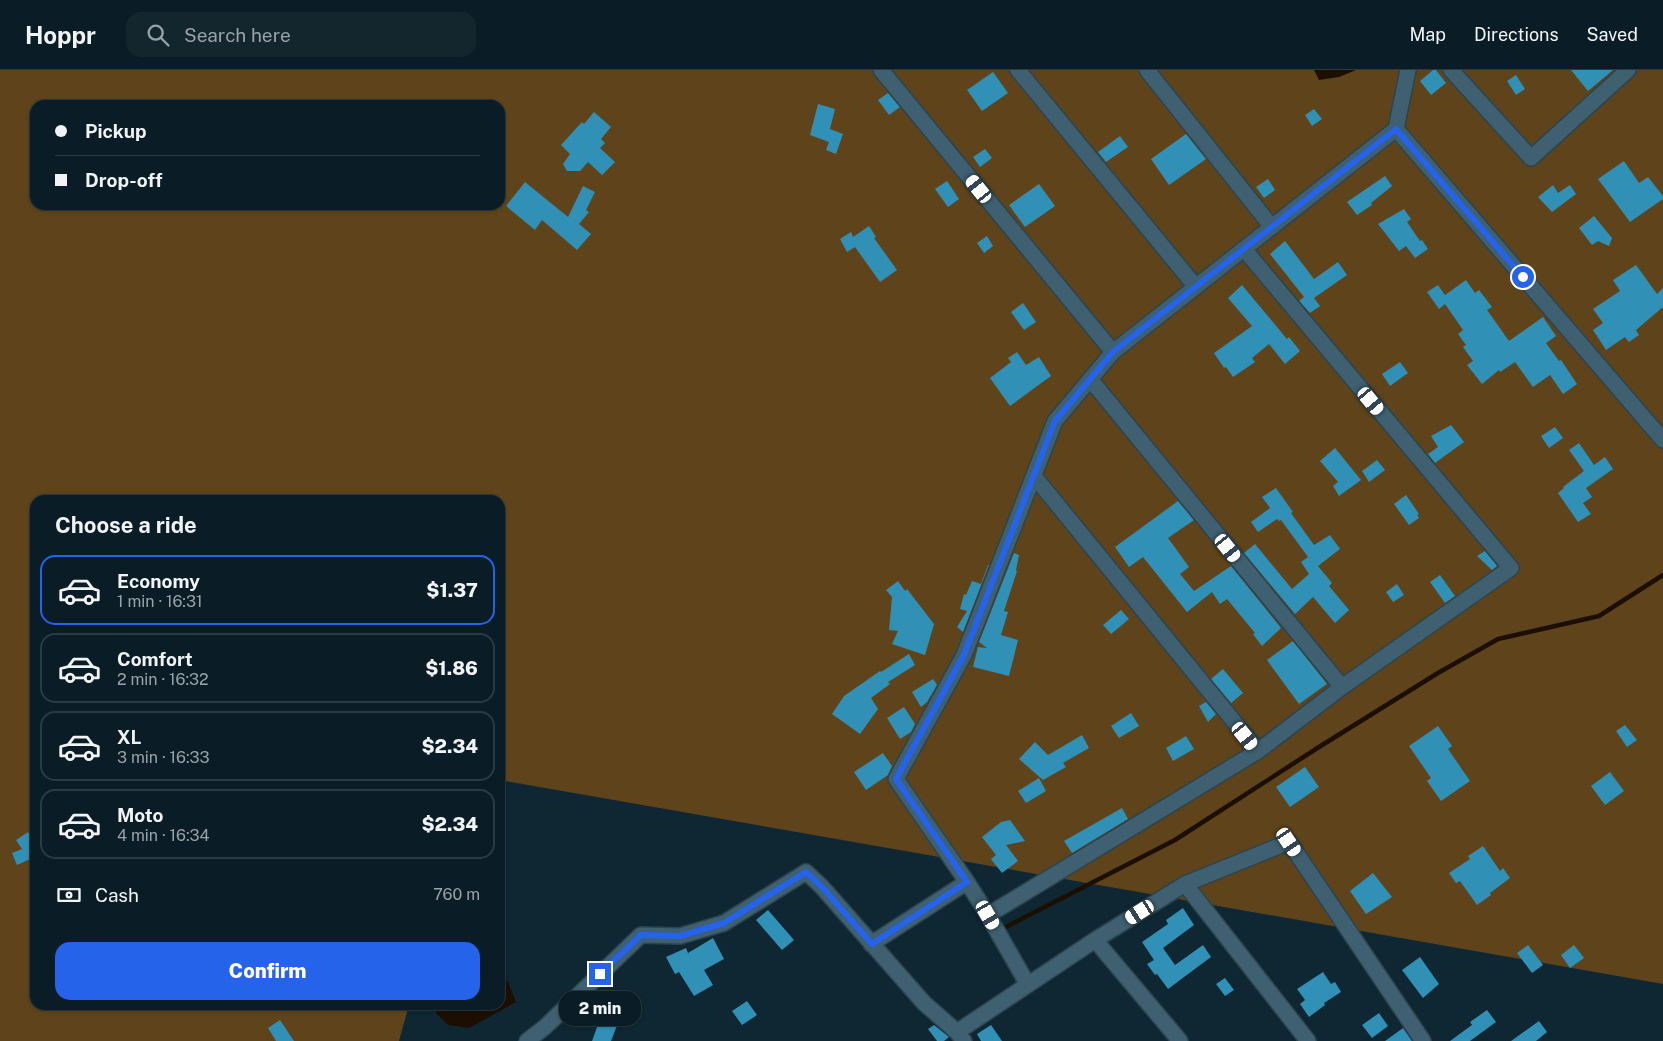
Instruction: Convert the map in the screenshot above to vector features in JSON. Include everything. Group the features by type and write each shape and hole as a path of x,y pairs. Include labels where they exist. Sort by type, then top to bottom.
{"street":[{"path":"881,70 1113,352"},
{"path":"1018,70 1196,287"},
{"path":"1147,70 1272,227"},
{"path":"1028,985 967,882 896,779 964,655 1055,421 1113,352 1396,129 1408,70"},
{"path":"1451,70 1530,158 1628,70"},
{"path":"1396,129 1663,440"},
{"path":"988,915 1258,752 1342,686 1511,568 1244,249"},
{"path":"1090,379 1342,686"},
{"path":"1034,476 1258,752"},
{"path":"527,1041 545,1027 641,935 680,936 724,923 806,872 822,887 924,1003 960,1037 1028,985 1095,940 1185,884 1289,842 1423,1041"},
{"path":"872,944 967,882"},
{"path":"1185,884 1292,1018 1308,1041"},
{"path":"1095,940 1180,1041"}],"shaded area":[{"path":"0,70 1663,70 1663,984 505,781 505,495 30,495 30,1010 408,1010 399,1041 0,1041"},
{"path":"1314,70 1356,70 1339,77 1319,80"},
{"path":"505,978 508,982 516,1002 505,1008"},
{"path":"436,1010 502,1010 469,1028 448,1025 436,1013"}],"building":[{"path":"1433,70 1436,70 1446,83 1431,95 1420,81"},
{"path":"1571,70 1613,70 1588,91"},
{"path":"993,72 1008,93 982,111 967,90"},
{"path":"1516,75 1525,89 1516,95 1507,81"},
{"path":"888,93 900,107 889,115 878,100"},
{"path":"818,104 835,109 830,129 843,134 836,154 826,150 829,142 810,135"},
{"path":"1314,109 1322,119 1312,126 1305,115"},
{"path":"594,112 611,127 601,139 605,143 600,148 615,162 602,175 588,162 580,171 567,171 563,164 570,154 561,145"},
{"path":"1186,134 1206,159 1169,185 1151,159"},
{"path":"1120,136 1128,147 1106,162 1098,152"},
{"path":"985,149 992,158 980,167 973,157"},
{"path":"1624,161 1639,183 1648,177 1663,196 1663,199 1630,222 1598,179"},
{"path":"1385,176 1392,186 1371,203 1372,205 1357,215 1347,202"},
{"path":"1268,179 1275,190 1264,198 1256,187"},
{"path":"947,181 959,199 948,207 935,189"},
{"path":"525,182 568,217 583,186 595,192 586,210 589,212 579,224 591,234 577,250 542,220 535,230 506,206"},
{"path":"1039,184 1055,206 1025,227 1009,205"},
{"path":"1553,185 1558,193 1570,185 1576,194 1552,212 1538,197"},
{"path":"1404,209 1411,219 1407,222 1428,249 1415,258 1406,246 1399,251 1378,224"},
{"path":"1594,216 1612,238 1609,246 1598,241 1592,245 1579,228"},
{"path":"869,226 876,237 874,238 897,270 880,282 855,247 847,252 840,239 851,232 853,237"},
{"path":"987,236 993,246 984,253 977,243"},
{"path":"1285,241 1314,279 1338,262 1347,275 1314,298 1320,306 1310,313 1299,301 1304,297 1270,254"},
{"path":"1636,265 1657,294 1663,288 1663,307 1636,330 1639,335 1629,342 1625,337 1606,350 1593,330 1603,323 1593,309 1620,291 1613,280"},
{"path":"1466,280 1475,293 1479,290 1492,307 1487,310 1509,341 1543,317 1556,336 1546,343 1559,361 1561,360 1577,384 1563,394 1550,375 1533,387 1515,362 1500,372 1499,370 1482,384 1467,365 1473,361 1463,347 1466,345 1458,334 1463,330 1445,304 1439,309 1427,292 1438,285 1445,295"},
{"path":"1242,285 1287,339 1289,337 1300,351 1285,364 1269,344 1252,358 1255,362 1233,377 1214,353 1252,326 1228,298"},
{"path":"1023,303 1036,322 1024,330 1011,312"},
{"path":"1017,352 1026,365 1039,357 1051,376 1010,406 990,378 1011,362 1008,358"},
{"path":"1400,362 1408,373 1390,386 1382,374"},
{"path":"1451,425 1464,442 1435,463 1428,454 1438,447 1431,436"},
{"path":"1555,427 1563,438 1549,448 1541,436"},
{"path":"1579,443 1594,465 1605,457 1613,469 1586,488 1592,497 1583,503 1591,514 1578,522 1558,493 1584,471 1569,450"},
{"path":"1335,448 1361,480 1339,496 1333,486 1338,482 1320,461"},
{"path":"1377,460 1385,470 1369,482 1362,471"},
{"path":"1276,488 1314,545 1330,535 1340,549 1318,566 1332,583 1329,586 1349,610 1335,623 1313,597 1295,614 1244,553 1255,544 1292,589 1309,574 1301,562 1308,557 1281,520 1277,519 1258,532 1251,522 1270,508 1262,497"},
{"path":"1406,495 1419,514 1417,515 1419,518 1409,525 1394,504"},
{"path":"1178,501 1194,520 1168,538 1189,567 1180,574 1194,591 1231,566 1281,628 1262,646 1253,634 1255,633 1227,599 1220,604 1212,592 1187,612 1143,557 1129,567 1115,547"},
{"path":"1485,551 1497,566 1492,570 1477,556"},
{"path":"1014,553 1019,555 1017,571 1004,611 1008,612 1001,635 1018,640 1009,676 973,667 978,647 987,648 979,642"},
{"path":"989,565 963,632 957,627 967,611 960,609 964,594 966,595 972,581 981,584"},
{"path":"1440,575 1455,596 1445,603 1430,582"},
{"path":"898,581 905,591 907,589 934,624 925,655 892,644 898,631 889,630 892,597 886,590"},
{"path":"1397,584 1404,595 1393,602 1386,592"},
{"path":"1121,610 1129,619 1111,634 1103,625"},
{"path":"1293,641 1327,684 1299,704 1267,660"},
{"path":"909,654 915,665 888,682 890,684 871,698 878,709 860,734 832,714 844,696"},
{"path":"1223,669 1243,693 1231,703 1211,679"},
{"path":"933,679 937,685 927,702 921,707 912,692"},
{"path":"1206,702 1216,714 1208,722 1199,706"},
{"path":"904,707 915,724 911,732 900,739 887,718"},
{"path":"1131,713 1139,726 1119,738 1111,726"},
{"path":"1625,725 1637,740 1627,747 1616,731"},
{"path":"1438,726 1452,746 1448,749 1470,781 1441,801 1427,781 1431,778 1409,746"},
{"path":"1082,735 1089,748 1063,763 1066,767 1043,780 1019,759 1035,742 1048,755"},
{"path":"1186,736 1194,749 1173,761 1166,748"},
{"path":"883,753 892,766 888,775 866,790 854,772"},
{"path":"1305,767 1319,787 1290,807 1276,787"},
{"path":"1610,772 1624,791 1605,805 1591,786"},
{"path":"1039,778 1046,791 1026,803 1018,791"},
{"path":"1122,808 1128,819 1072,853 1064,841"},
{"path":"1010,820 1025,841 1006,845 1018,861 1002,873 991,859 996,855 982,837 1001,822"},
{"path":"28,832 30,837 30,859 17,865 12,853 22,849 16,840"},
{"path":"1483,846 1500,871 1503,868 1510,878 1477,905 1460,881 1456,883 1449,873 1470,859 1468,856"},
{"path":"1373,873 1392,897 1366,914 1350,891"},
{"path":"1183,908 1194,925 1163,948 1175,965 1203,945 1211,957 1168,989 1147,964 1154,960 1142,942 1168,924 1166,920"},
{"path":"768,910 794,940 782,950 756,920"},
{"path":"713,938 724,959 704,970 713,985 694,996 679,972 675,974 666,957 686,948 688,953"},
{"path":"1528,945 1543,965 1532,973 1517,953"},
{"path":"1574,945 1584,958 1570,968 1561,955"},
{"path":"1420,957 1439,984 1423,998 1402,970"},
{"path":"1323,972 1331,984 1335,982 1341,992 1324,1003 1325,1005 1309,1017 1300,1004 1305,1000 1297,989"},
{"path":"1225,978 1234,990 1225,996 1216,984"},
{"path":"747,1001 757,1015 742,1025 732,1011"},
{"path":"1487,1010 1496,1022 1470,1041 1450,1041 1472,1025 1470,1022"},
{"path":"1379,1013 1388,1026 1372,1038 1362,1025"},
{"path":"601,1016 618,1023 611,1041 592,1041"},
{"path":"280,1020 294,1041 276,1041 268,1028"},
{"path":"1539,1021 1547,1032 1536,1041 1511,1041"},
{"path":"934,1025 949,1037 944,1041 937,1041 928,1029"},
{"path":"991,1025 1002,1041 981,1041 977,1034"},
{"path":"1403,1028 1412,1041 1385,1041"}],"waterway":[{"path":"1000,930 1175,840 1319,747 1438,673 1498,639 1599,616 1663,575"}],"route":[{"path":"600,974 641,935 680,936 724,923 806,872 822,887 872,944 967,882 896,779 964,655 1055,421 1113,352 1396,129 1523,277"}]}
